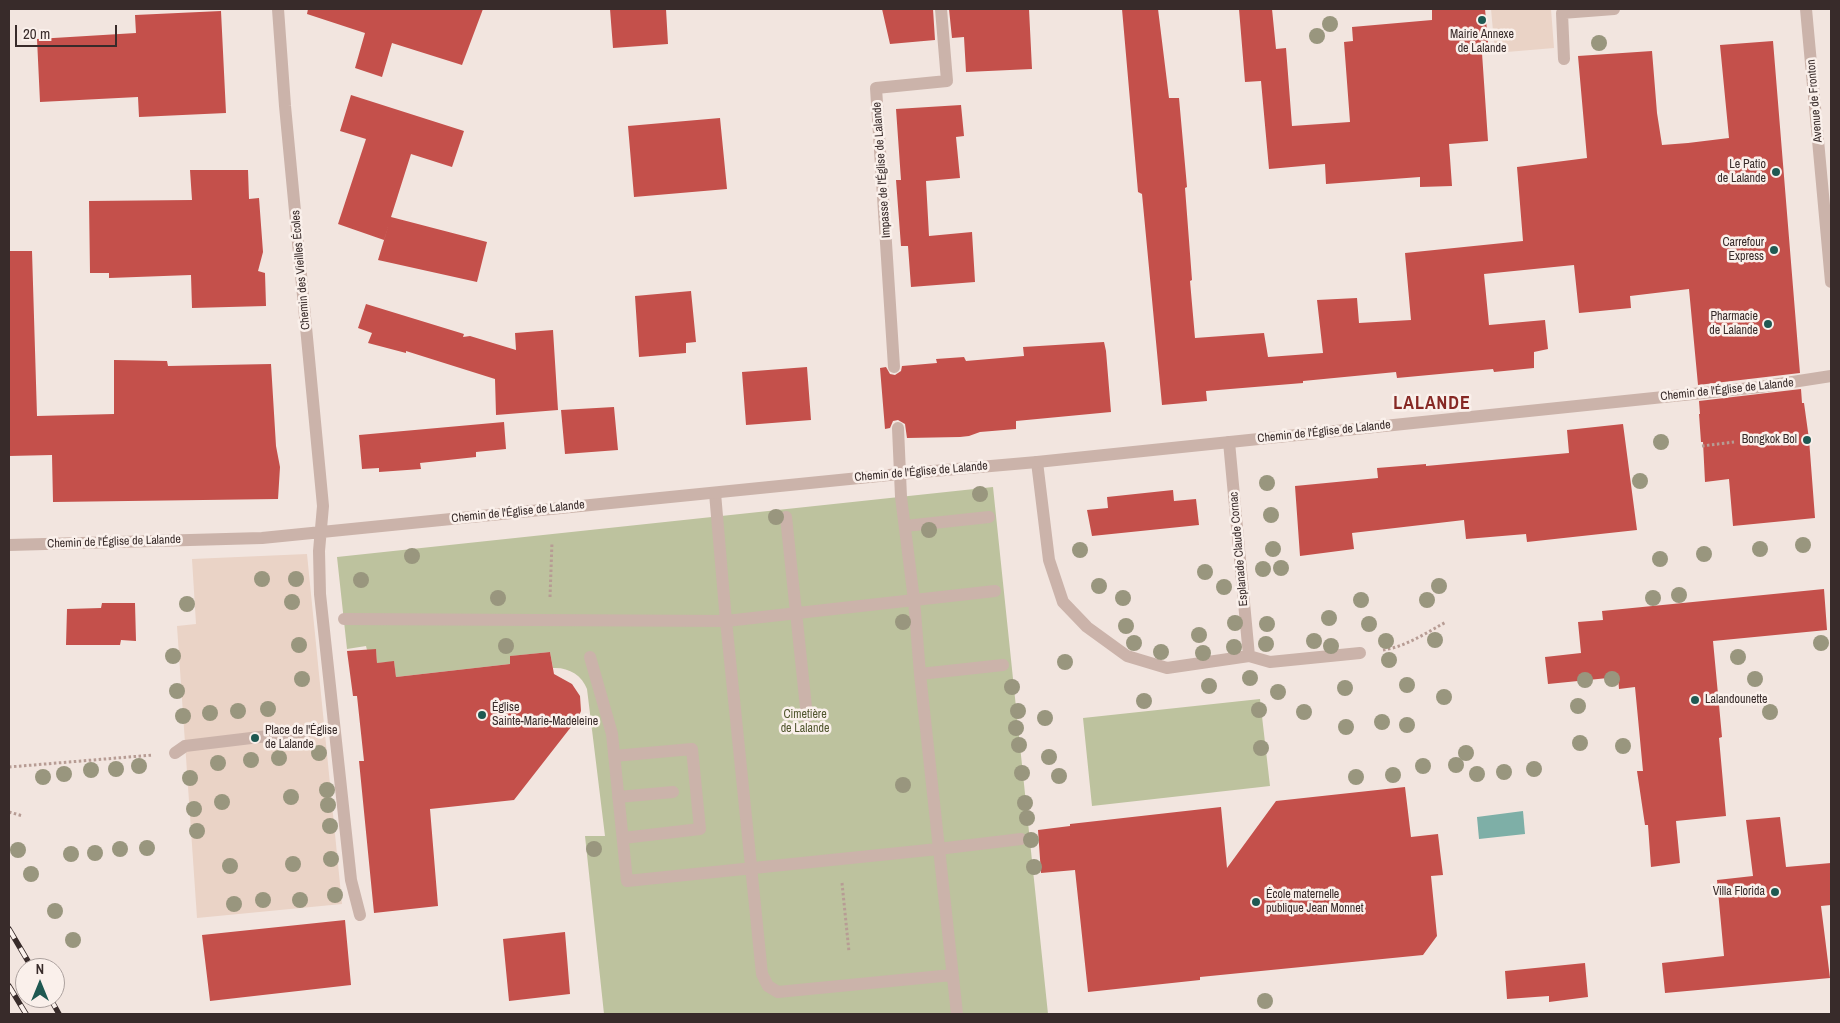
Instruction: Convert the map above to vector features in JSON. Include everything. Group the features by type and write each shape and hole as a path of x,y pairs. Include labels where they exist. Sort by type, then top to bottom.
{"street":[{"name":"Chemin des Vieilles Écoles","path":"278,9 286,116 323,506 320,532"},
{"name":"Impasse de l'Église de Lalande","path":"894,366 876,88 947,81 941,9"},
{"path":"1564,58 1562,13 1614,9"},
{"name":"Avenue de Fronton","path":"1806,9 1831,282"},
{"name":"Chemin de l'Église de Lalande","path":"9,545 262,538 899,474 1037,462 1760,386 1831,376"},
{"path":"898,428 899,474 957,1014"},
{"name":"Esplanade Claude Cornac","path":"1229,442 1249,656"},
{"path":"1037,462 1049,560 1063,602 1087,627 1127,656 1167,668 1249,656 1270,662 1360,653"},
{"path":"716,493 726,621 762,974 768,986 778,992 952,975"},
{"path":"786,517 807,717"},
{"path":"905,526 989,517"},
{"path":"320,532 320,594 351,880 360,915"},
{"path":"344,619 726,621 996,591"},
{"path":"590,658 612,734 627,881 1021,839"},
{"path":"920,674 1003,665"},
{"path":"174,753 185,746 334,728"},
{"path":"614,756 692,749 700,829 623,838"},
{"path":"618,797 673,792"}],"path":[{"path":"1702,446 1734,442"},
{"path":"550,620 552,542"},
{"path":"1360,653 1392,649 1446,622"},
{"path":"9,767 174,753"},
{"path":"9,812 23,816"},
{"path":"839,859 849,952"}],"green space":[{"name":"Cimetière de Lalande","path":"993,487 1048,1014 604,1014 585,836 605,836 585,684 574,673 564,669 553,668 550,652 511,656 510,664 396,677 394,662 377,663 376,650 367,650 366,646 347,649 337,557"},
{"path":"1260,699 1270,786 1092,806 1083,718"}],"shaded area":[{"path":"1491,9 1551,9 1554,48 1495,53"},
{"name":"Place de l'Église de Lalande","path":"307,554 342,904 197,918 177,626 196,624 192,559"}],"water":[{"path":"1523,811 1525,834 1479,839 1477,817"}],"building":[{"path":"308,9 483,9 462,65 392,43 382,77 355,68 365,33 307,14"},
{"path":"610,9 666,9 668,44 613,48"},
{"path":"882,9 933,9 935,40 890,44"},
{"path":"949,9 1029,9 1032,69 966,72 964,37 952,38"},
{"path":"1122,9 1158,9 1169,98 1179,98 1187,187 1185,188 1195,338 1264,333 1268,357 1323,353 1317,300 1357,298 1359,323 1411,320 1405,253 1523,241 1517,167 1587,158 1578,56 1652,51 1657,113 1662,145 1688,143 1729,138 1720,45 1773,41 1800,373 1698,385 1689,289 1630,296 1631,308 1579,313 1574,265 1484,274 1489,325 1545,320 1548,349 1534,352 1534,368 1494,372 1493,369 1397,378 1396,372 1303,381 1303,383 1206,391 1207,401 1162,405 1142,194 1138,192"},
{"path":"1239,9 1272,9 1276,49 1286,48 1292,126 1350,122 1344,42 1353,41 1352,27 1432,20 1432,9 1485,9 1489,53 1482,53 1488,141 1449,144 1452,186 1420,187 1420,177 1326,184 1325,164 1269,169 1261,81 1245,82"},
{"path":"221,11 226,113 139,117 138,97 40,102 37,39 136,33 135,15"},
{"path":"351,95 464,131 452,167 411,154 384,240 338,224 366,139 340,131"},
{"path":"961,105 964,136 956,137 960,178 926,181 929,236 972,232 975,282 911,287 908,246 901,246 896,180 901,180 896,109"},
{"path":"720,118 727,189 634,197 628,126"},
{"path":"190,170 248,170 249,199 259,198 263,252 258,271 265,273 266,306 192,308 191,275 109,278 109,273 90,273 89,201 192,200"},
{"path":"391,217 487,242 477,282 378,260"},
{"path":"9,251 32,251 37,416 114,414 114,360 167,361 168,366 271,364 276,446 280,467 278,499 53,502 52,455 9,456"},
{"path":"691,291 696,342 686,343 686,353 639,357 635,296"},
{"path":"366,304 464,334 463,337 470,336 516,350 515,333 553,330 558,410 496,415 495,379 406,351 406,353 368,343 372,333 358,328"},
{"path":"1104,342 1111,412 1016,421 1016,429 980,432 960,437 907,438 905,424 898,420 893,421 890,428 885,429 880,368 886,367 890,374 895,375 901,371 902,366 937,363 936,359 964,357 966,361 1024,356 1023,347"},
{"path":"807,367 811,420 746,425 742,372"},
{"path":"1801,389 1809,439 1815,518 1733,526 1729,479 1705,482 1699,401"},
{"path":"614,407 618,450 565,454 561,410"},
{"path":"504,422 506,449 476,452 476,457 420,463 421,469 379,472 379,468 362,469 359,435"},
{"path":"1623,424 1637,530 1527,542 1526,534 1466,539 1464,520 1352,533 1354,549 1300,556 1295,486 1378,478 1377,468 1426,464 1426,466 1569,453 1567,430"},
{"path":"1173,490 1174,501 1196,499 1199,525 1092,536 1087,510 1108,508 1107,497"},
{"path":"1824,589 1827,630 1713,641 1722,737 1719,738 1726,816 1676,821 1680,863 1651,867 1648,825 1645,825 1637,771 1643,771 1635,687 1619,689 1618,677 1548,684 1545,657 1581,653 1578,622 1603,620 1602,611"},
{"path":"102,603 135,603 136,641 121,640 120,645 66,645 67,609 101,608"},
{"path":"376,649 377,663 394,661 396,677 510,664 510,656 550,652 554,674 572,684 580,696 581,711 578,718 514,800 430,809 438,906 374,913 359,761 364,761 357,696 353,696 347,651"},
{"name":"École maternelle publique Jean Monnet","path":"1405,787 1411,837 1438,834 1443,875 1431,876 1437,936 1423,955 1200,977 1200,980 1088,992 1075,870 1041,873 1038,830 1070,826 1070,824 1221,807 1227,868 1276,801"},
{"path":"1780,817 1786,867 1831,863 1831,905 1821,906 1830,978 1665,993 1662,963 1724,956 1717,880 1753,876 1746,820"},
{"path":"345,920 351,985 210,1001 202,935"},
{"path":"565,932 570,994 509,1001 503,939"},
{"path":"1585,963 1588,997 1549,1002 1549,996 1507,999 1505,971"}],"railway":[{"path":"9,929 26,958"},
{"path":"9,986 26,1014"},
{"path":"56,1008 59,1014"}],"place":[{"name":"Mairie Annexe de Lalande","path":"1482,20"},
{"name":"Le Patio de Lalande","path":"1776,172"},
{"name":"Carrefour Express","path":"1774,250"},
{"name":"Pharmacie de Lalande","path":"1768,324"},
{"name":"Bongkok Bol","path":"1807,440"},
{"name":"Lalandounette","path":"1695,700"},
{"name":"Église Sainte-Marie-Madeleine","path":"482,715"},
{"name":"Place de l'Église de Lalande","path":"255,738"},
{"name":"Villa Florida","path":"1775,892"},
{"name":"École maternelle publique Jean Monnet","path":"1256,902"}],"district":[{"name":"LALANDE","path":"1432,404"}]}
